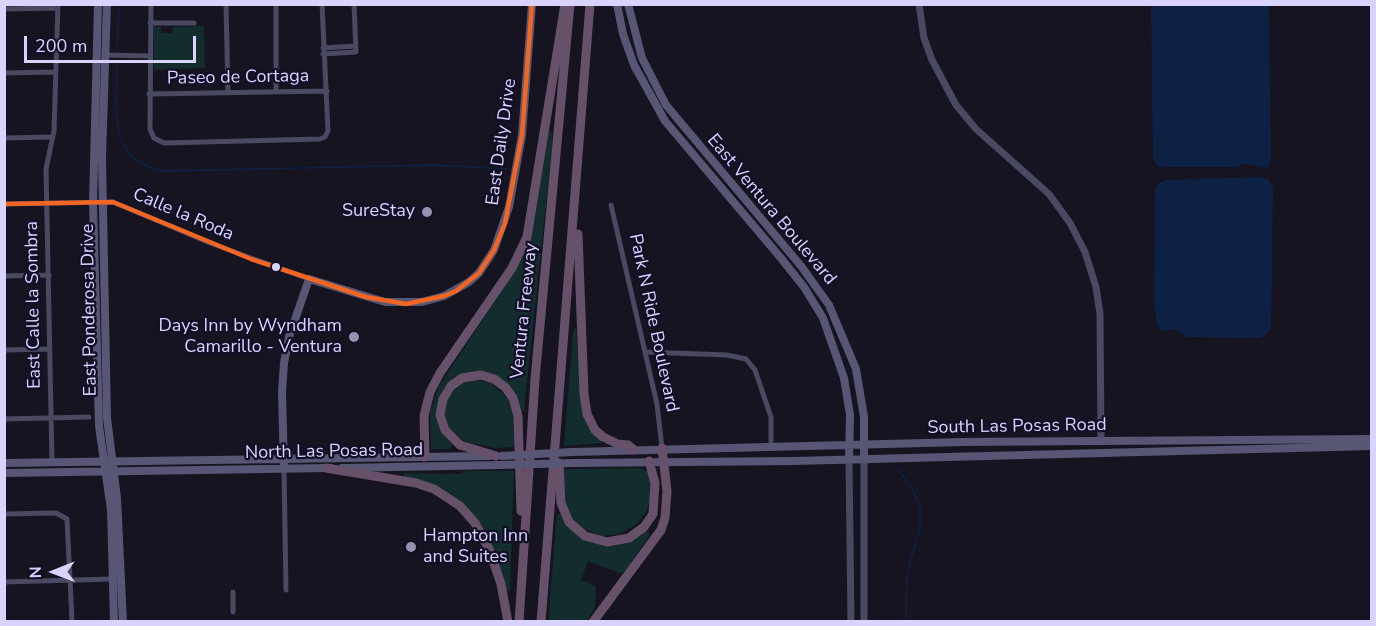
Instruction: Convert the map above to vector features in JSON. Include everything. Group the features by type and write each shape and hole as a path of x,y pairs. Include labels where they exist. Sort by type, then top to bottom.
{"highway":[{"path":"425,461 424,416 430,392 440,373 512,268 527,237 564,4"},
{"name":"Ventura Freeway","path":"519,621 535,379 570,4"},
{"path":"541,621 590,4"},
{"path":"575,205 585,406 595,430 610,441 628,445 634,450"},
{"path":"500,459 460,446 445,430 440,415 443,399 451,386 462,378 481,375 494,379 509,392 516,405 522,566"},
{"path":"560,393 561,502 569,522 580,533 592,539 615,542 629,538 644,527 655,506 655,477 649,461"},
{"path":"593,621 661,530 667,507 662,448"},
{"path":"326,468 416,483 434,489 460,506 475,523 489,549 501,584 508,621"}],"main road":[{"name":"East Ponderosa Drive","path":"98,4 98,203 110,470"},
{"name":"East Ponderosa Drive","path":"98,203 107,4"},
{"name":"East Daily Drive","path":"309,279 366,297 408,304 444,296 478,273 497,243 513,190 524,121 532,4"},
{"name":"East Ventura Boulevard","path":"617,4 623,34 634,65 665,121 780,257 804,287 823,318 844,378 850,415 849,459"},
{"name":"East Ventura Boulevard","path":"628,4 642,58 666,105 801,266 829,305 856,369 864,417 864,458"},
{"path":"285,469 282,392 286,353 309,279"},
{"name":"South Las Posas Road","path":"662,448 1101,440 1371,438"},
{"path":"1041,453 1047,448 1095,446 1101,440"},
{"name":"South Las Posas Road","path":"664,461 849,459 1371,446"},
{"name":"North Las Posas Road","path":"4,472 326,468 662,448"},
{"name":"North Las Posas Road","path":"4,463 284,458 425,461"},
{"name":"North Las Posas Road","path":"500,459 573,463 664,461"},
{"path":"52,462 52,472"},
{"path":"110,470 123,621"},
{"path":"110,470 114,621"},
{"path":"112,579 121,579"}],"street":[{"path":"151,4 150,129 154,138 165,142 320,139 327,134 322,4"},
{"path":"226,4 228,93"},
{"path":"276,4 276,92"},
{"path":"323,51 356,49 354,4"},
{"path":"919,4 924,38 932,60 956,105 976,129 1049,194 1070,223 1085,252 1096,287 1100,314 1101,440"},
{"path":"4,9 58,6"},
{"name":"East Calle la Sombra","path":"52,462 47,161 52,137 58,6"},
{"path":"150,23 194,22"},
{"path":"97,52 105,55 150,56"},
{"path":"4,73 55,72"},
{"name":"Paseo de Cortaga","path":"149,94 327,91"},
{"path":"4,138 52,137"},
{"name":"Calle la Roda","path":"4,204 113,202 210,243 309,279"},
{"name":"Park N Ride Boulevard","path":"611,205 657,404 662,448"},
{"path":"4,276 49,275"},
{"path":"4,350 50,349"},
{"path":"645,352 727,355 746,359 755,370 771,417 771,446"},
{"path":"4,420 88,417"},
{"path":"864,458 864,621"},
{"path":"849,459 851,621"},
{"path":"285,469 286,590"},
{"path":"4,514 56,513 63,515 69,525 72,620"},
{"path":"4,582 112,579"},
{"path":"233,592 233,612"}],"green space":[{"path":"204,26 205,68 154,70 154,27 161,27 161,33 172,33 173,27"},
{"path":"548,130 552,132 552,148 524,411 520,412 506,385 460,375 453,379 441,393 436,417 442,433 452,445 450,449 431,449 430,412 439,386 517,268 527,248"},
{"path":"576,327 580,381 601,443 564,446 573,332"},
{"path":"472,380 490,382 508,399 514,417 514,447 496,448 466,442 448,427 444,411 447,399 461,383"},
{"path":"640,468 647,471 651,478 651,497 646,512 637,524 620,534 600,536 582,528 572,518 566,505 563,469"},
{"path":"466,471 514,471 510,591 505,590 463,503 441,488 404,476 404,473 460,474"},
{"path":"557,514 561,514 598,544 645,529 650,535 625,571 620,573 588,561 581,580 596,586 595,607 587,621 548,622"}],"water":[{"path":"1151,5 1269,5 1271,163 1266,168 1241,163 1239,167 1162,167 1156,164 1153,158"},
{"path":"1263,177 1269,180 1273,188 1271,330 1261,338 1187,337 1175,329 1161,331 1157,324 1154,305 1155,190 1158,184 1165,180"}],"waterway":[{"path":"117,49 119,4"},
{"path":"117,62 116,109 119,136 130,156 152,169 168,171 433,165 507,169"},
{"path":"897,468 912,488 920,507 920,528 907,573 906,622"}],"transit line":[{"path":"4,204 113,202 251,259 366,297 406,304 444,296 456,291 479,273 494,250 505,223 522,135 532,4"}],"place":[{"name":"SureStay","path":"427,212"},
{"name":"Days Inn by Wyndham Camarillo - Ventura","path":"354,337"},
{"name":"Hampton Inn and Suites","path":"411,547"}]}
